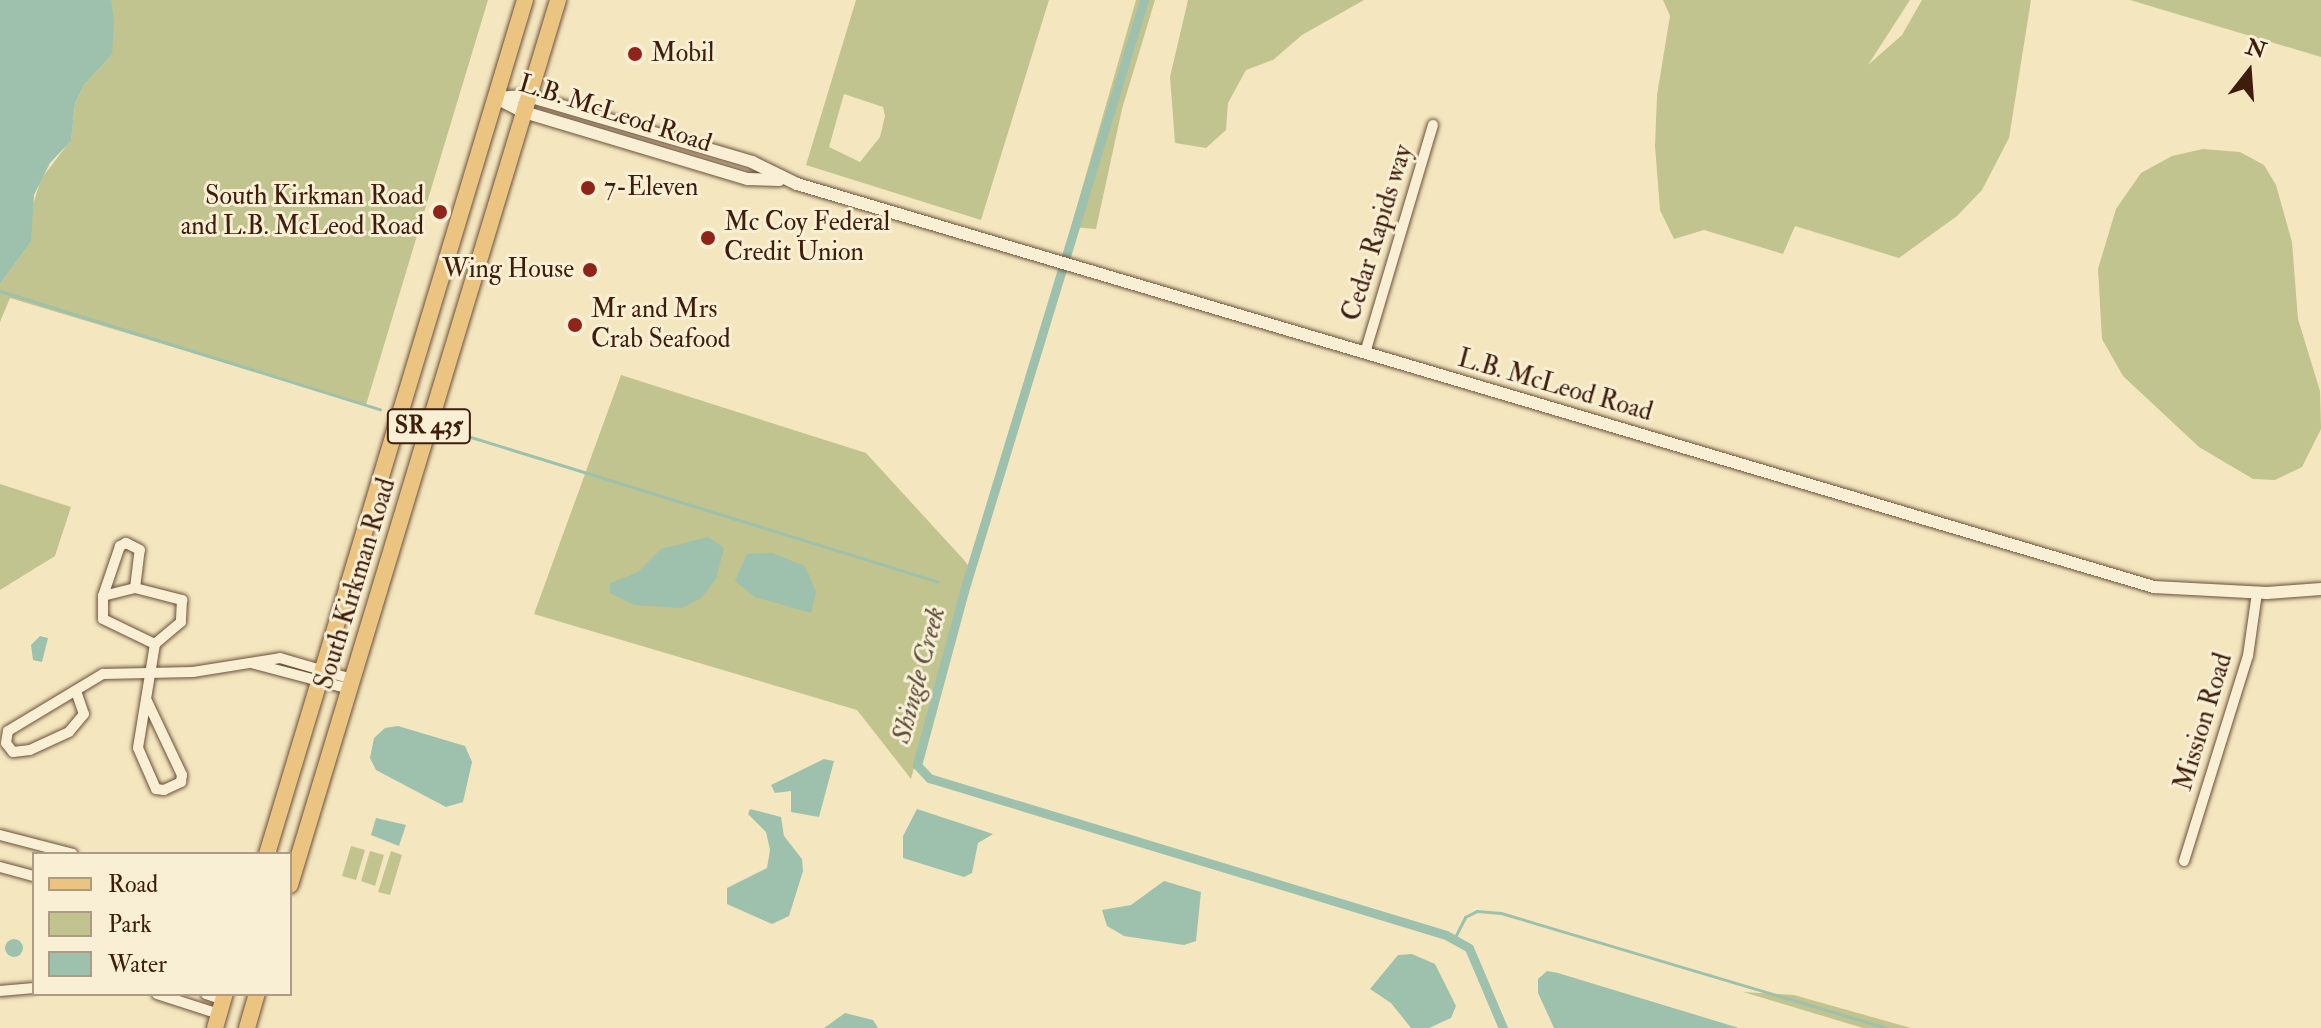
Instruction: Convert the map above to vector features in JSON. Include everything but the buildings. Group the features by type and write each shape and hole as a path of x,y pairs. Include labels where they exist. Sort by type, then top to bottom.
{"main road":[{"name":"SR 435","path":"496,98 525,0"},
{"name":"SR 435","path":"526,104 558,0"},
{"name":"South Kirkman Road","path":"268,852 496,98"},
{"name":"South Kirkman Road","path":"292,878 526,104"},
{"path":"247,1028 256,996"}],"street":[{"name":"L.B. McLeod Road","path":"496,98 526,104 748,179 782,180 2144,584 2257,593 2321,589"},
{"name":"Cedar Rapids way","path":"1365,353 1433,125"},
{"path":"135,588 140,550 126,543 120,546 103,596 103,619 155,644"},
{"path":"103,596 135,588 177,597 185,605 173,633 155,644"},
{"name":"Mission Road","path":"2184,861 2248,656 2257,593"},
{"path":"146,699 182,775 181,782 164,790 156,789 138,748 146,699 152,670 155,644"},
{"path":"77,694 84,714 69,732 30,750 13,752 6,743 8,731 77,694 103,674 152,670 193,672 280,658 321,676 351,684"},
{"path":"0,835 65,852"},
{"path":"0,867 32,875"},
{"path":"0,991 32,988"},
{"path":"166,996 221,1009"}],"green space":[{"path":"111,0 488,0 366,405 10,298 0,322 0,284 31,242 30,214 41,179 71,140 75,104 84,85 112,55"},
{"path":"856,0 1049,0 981,220 806,165","holes":["844,94 883,107 885,116 880,137 860,162 829,147"]},
{"path":"1136,0 1155,0 1122,109 1096,229 1071,227"},
{"path":"1188,0 1364,0 1302,35 1273,60 1246,70 1228,103 1226,130 1206,148 1175,143 1170,77"},
{"path":"1663,0 1910,0 1868,65 1902,35 1922,0 2031,0 2009,138 1982,190 1957,216 1899,258 1795,226 1783,254 1704,230 1674,239 1660,210 1655,146 1657,95 1670,16"},
{"path":"2130,0 2321,0 2321,57"},
{"path":"2203,149 2240,152 2264,165 2276,185 2292,242 2298,319 2320,391 2321,429 2302,467 2275,480 2253,479 2199,447 2123,376 2102,339 2098,269 2116,209 2141,173 2172,156"},
{"path":"621,375 866,453 964,560 969,567 911,779 857,710 534,614"},
{"path":"0,484 71,507 55,556 0,590"},
{"path":"351,846 365,850 356,880 342,876"},
{"path":"370,851 384,855 375,886 361,881"},
{"path":"391,851 402,855 390,895 378,892"},
{"path":"1743,992 1794,995 1911,1028 1863,1028"}],"water":[{"path":"0,0 111,0 114,22 112,55 84,85 75,104 71,141 50,163 34,195 31,242 0,284"},
{"path":"708,537 724,548 716,579 701,598 682,608 634,605 610,593 610,583 638,572 661,549"},
{"path":"772,553 805,566 816,592 811,613 755,597 735,581 747,554"},
{"path":"40,636 48,638 42,662 33,660 31,645"},
{"path":"398,726 465,746 472,762 463,802 446,807 376,770 370,758 374,738 385,728"},
{"path":"824,759 834,761 819,817 791,812 791,791 775,793 771,785"},
{"path":"750,809 781,817 784,836 802,859 803,871 789,916 772,924 727,904 727,888 767,868 770,850 766,832 748,814"},
{"path":"917,809 993,834 978,843 972,873 964,877 903,858 903,836"},
{"path":"376,818 406,825 399,846 371,835"},
{"path":"1164,881 1201,892 1196,941 1184,945 1124,936 1107,926 1102,910 1131,905"},
{"path":"10,939 18,939 23,948 21,955 10,957 5,952 5,944"},
{"path":"1412,954 1435,964 1456,1006 1451,1018 1429,1028 1411,1028 1391,1003 1370,989 1398,955"},
{"path":"1547,971 1739,1028 1554,1028 1538,993 1538,979"},
{"path":"845,1013 873,1020 878,1028 824,1028"}],"waterway":[{"name":"Shingle Creek","path":"1144,0 964,591 917,765 929,778 1446,935 1469,948 1503,1028"},
{"path":"0,291 380,409"},
{"path":"461,434 938,582"},
{"path":"1454,939 1465,917 1477,911 1501,913 1887,1028"}],"place":[{"name":"Mobil","path":"635,54"},
{"name":"7-Eleven","path":"588,188"},
{"name":"South Kirkman Road and L.B. McLeod Road","path":"440,212"},
{"name":"Mc Coy Federal Credit Union","path":"708,238"},
{"name":"Wing House","path":"590,270"},
{"name":"Mr and Mrs Crab Seafood","path":"575,325"}]}
